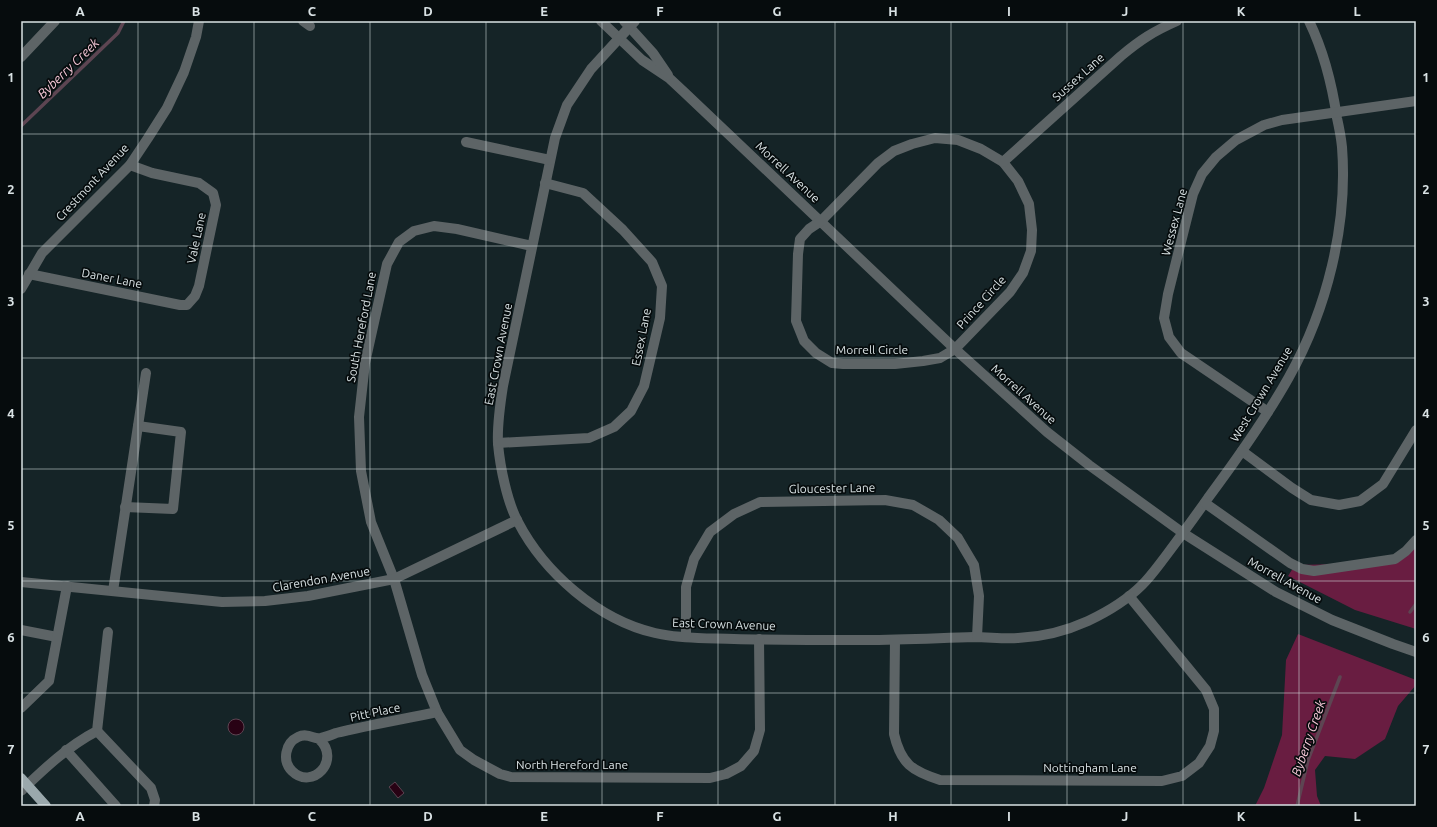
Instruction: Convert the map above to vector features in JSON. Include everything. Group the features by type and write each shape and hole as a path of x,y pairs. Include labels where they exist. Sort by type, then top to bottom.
{"main road":[{"path":"23,785 46,806"}],"street":[{"path":"21,57 54,21"},
{"name":"Crestmont Avenue","path":"21,289 42,253 130,165 167,108 184,72 196,37 199,21"},
{"name":"Morrell Avenue","path":"601,21 642,60 669,78 955,349 1047,432 1089,465 1183,533 1252,577 1300,605 1352,628 1416,652"},
{"name":"Sussex Lane","path":"1003,162 1127,51 1156,30 1177,21"},
{"name":"West Crown Avenue","path":"1183,533 1242,451 1290,376 1311,332 1328,284 1338,237 1342,185 1342,146 1332,86 1309,21"},
{"path":"619,38 629,23"},
{"name":"Morrell Avenue","path":"629,23 653,53 669,78"},
{"name":"East Crown Avenue","path":"619,38 591,69 567,105 555,138 503,386 498,443 501,469 508,493 517,520 540,555 565,583 593,606 625,623 654,633 686,638 895,640 977,637 1016,638 1040,636 1064,630 1086,622 1107,611 1129,596 1144,583 1183,533"},
{"name":"Wessex Lane","path":"1268,412 1181,353 1169,337 1164,318 1168,294 1193,194 1202,174 1216,157 1236,140 1264,125 1282,120 1416,101"},
{"name":"Prince Circle","path":"821,221 878,163 894,151 912,144 936,138 958,140 981,149 1003,162 1018,181 1029,204 1032,230 1031,251 1023,273 1010,292 955,349"},
{"path":"466,142 550,160"},
{"name":"Vale Lane","path":"130,165 152,173 199,184 212,193 216,205 199,286 195,296 189,303"},
{"name":"Essex Lane","path":"498,443 589,438 614,427 631,411 644,386 660,318 662,286 652,262 623,230 583,193 545,183"},
{"name":"Morrell Circle","path":"821,221 809,229 800,240 798,254 796,321 804,341 816,353 832,363 895,364 940,358 955,349"},
{"name":"South Hereford Lane","path":"394,579 371,522 361,472 359,417 365,363 387,264 399,242 414,231 434,226 457,229 532,246"},
{"name":"Daner Lane","path":"29,274 180,305 187,305 189,303"},
{"path":"113,591 146,373"},
{"path":"126,507 173,509 181,432 138,426"},
{"path":"1242,451 1292,488 1311,500 1324,504 1339,505 1360,500 1383,484 1416,430"},
{"name":"Gloucester Lane","path":"686,638 686,587 694,559 710,532 734,514 760,502 886,500 913,505 939,520 958,538 974,565 979,596 977,637"},
{"path":"1205,503 1290,563 1302,569 1314,571 1394,559 1406,551 1416,540"},
{"name":"Clarendon Avenue","path":"21,582 222,602 265,602 308,596 394,579 517,520"},
{"name":"North Hereford Lane","path":"394,579 422,676 437,712 460,750 474,760 500,774 511,777 710,778 726,774 741,766 754,751 760,730 759,639"},
{"path":"21,708 49,681 67,586"},
{"name":"Nottingham Lane","path":"895,640 894,734 897,748 906,764 923,775 940,780 1162,781 1182,776 1199,763 1210,746 1214,731 1214,710 1206,690 1129,596"},
{"path":"21,630 58,637"},
{"path":"108,632 97,731 151,788 155,800 154,806"},
{"name":"Pitt Place","path":"319,739 323,743 328,755 325,767 321,772 309,777 296,774 292,771 286,761 286,755 289,744 297,737 308,735 319,739 335,734 437,712"},
{"path":"23,785 80,739 97,731"},
{"path":"66,750 116,806"}],"shaded area":[{"path":"1416,543 1416,629 1355,610 1288,576 1295,565 1390,563"},
{"path":"1298,634 1416,680 1416,685 1398,706 1385,739 1355,759 1325,756 1315,770 1317,796 1321,806 1255,806 1264,788 1282,735 1286,660"},
{"path":"233,719 239,719 244,724 242,733 239,735 233,735 228,730 228,724"},
{"path":"395,782 404,793 398,798 389,787"}],"waterway":[{"name":"Byberry Creek","path":"21,126 118,33 124,21"},
{"name":"Byberry Creek","path":"1410,612 1416,604"},
{"name":"Byberry Creek","path":"1297,806 1308,760 1340,677"}]}
